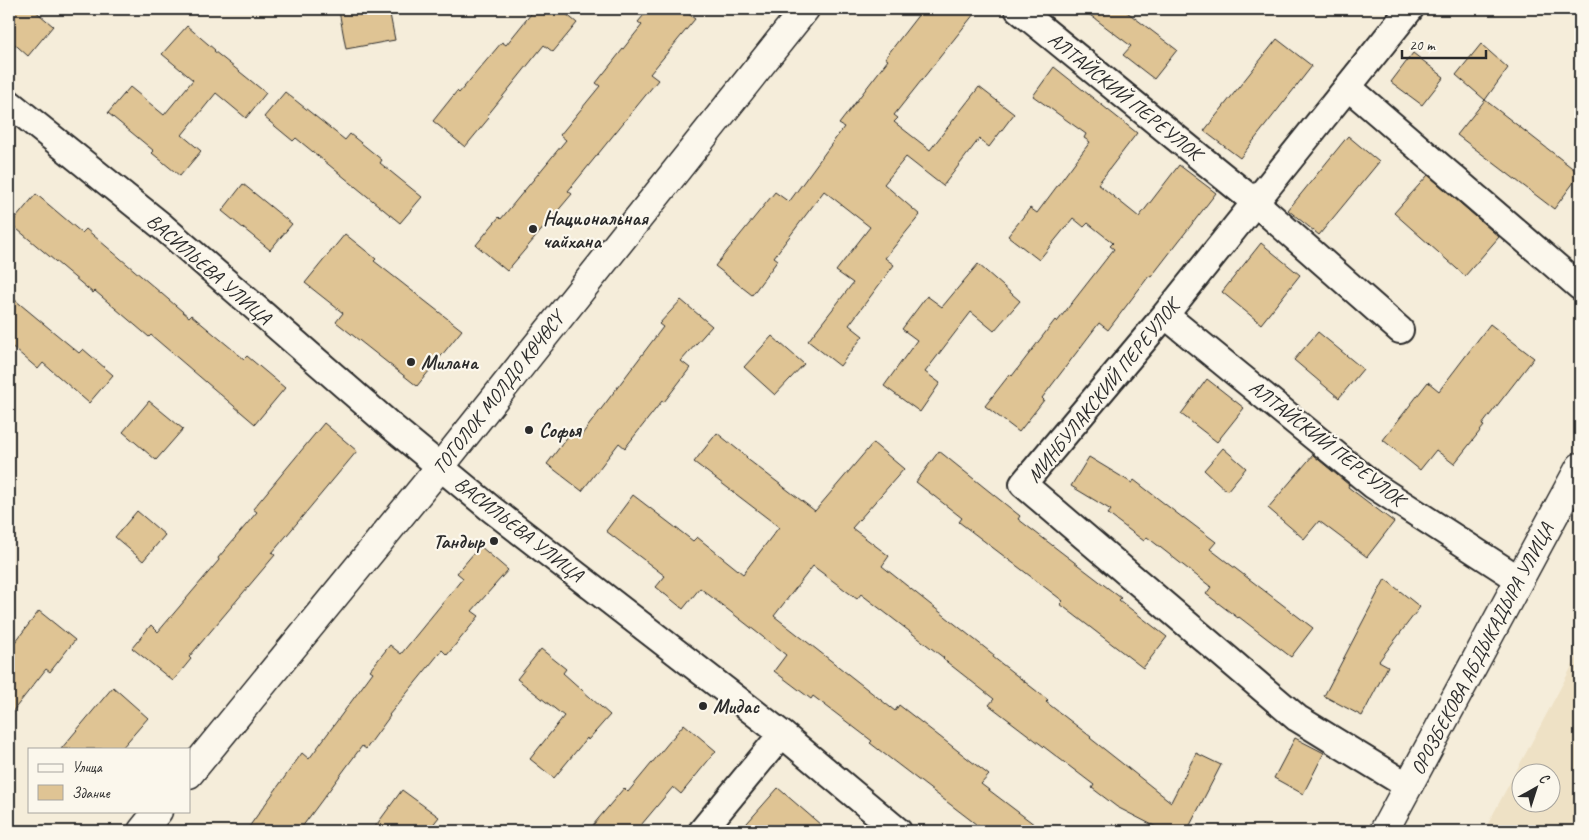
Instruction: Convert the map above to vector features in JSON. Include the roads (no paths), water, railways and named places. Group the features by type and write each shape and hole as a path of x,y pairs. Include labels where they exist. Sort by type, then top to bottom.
{"main road":[{"name":"ТОГОЛОК МОЛДО КӨЧӨСҮ","path":"190,773 440,467 805,9"},
{"name":"ОРОЗБЕКОВА АБДЫКАДЫРА УЛИЦА","path":"1384,831 1580,468"},
{"path":"142,831 157,812"}],"street":[{"name":"АЛТАЙСКИЙ ПЕРЕУЛОК","path":"1018,9 1256,203 1400,330"},
{"name":"МИНБУЛАКСКИЙ ПЕРЕУЛОК","path":"1408,786 1297,718 1023,484 1165,315 1410,9"},
{"path":"1348,87 1580,287"},
{"name":"ВАСИЛЬЕВА УЛИЦА","path":"9,103 163,228 391,426 490,508 782,734 898,831"},
{"name":"АЛТАЙСКИЙ ПЕРЕУЛОК","path":"1165,315 1373,484 1520,580"},
{"path":"702,831 782,734"}],"place":[{"name":"Национальная чайхана","path":"533,229"},
{"name":"Милана","path":"411,362"},
{"name":"Софья","path":"529,430"},
{"name":"Тандыр","path":"494,541"},
{"name":"Мидас","path":"703,706"}]}
